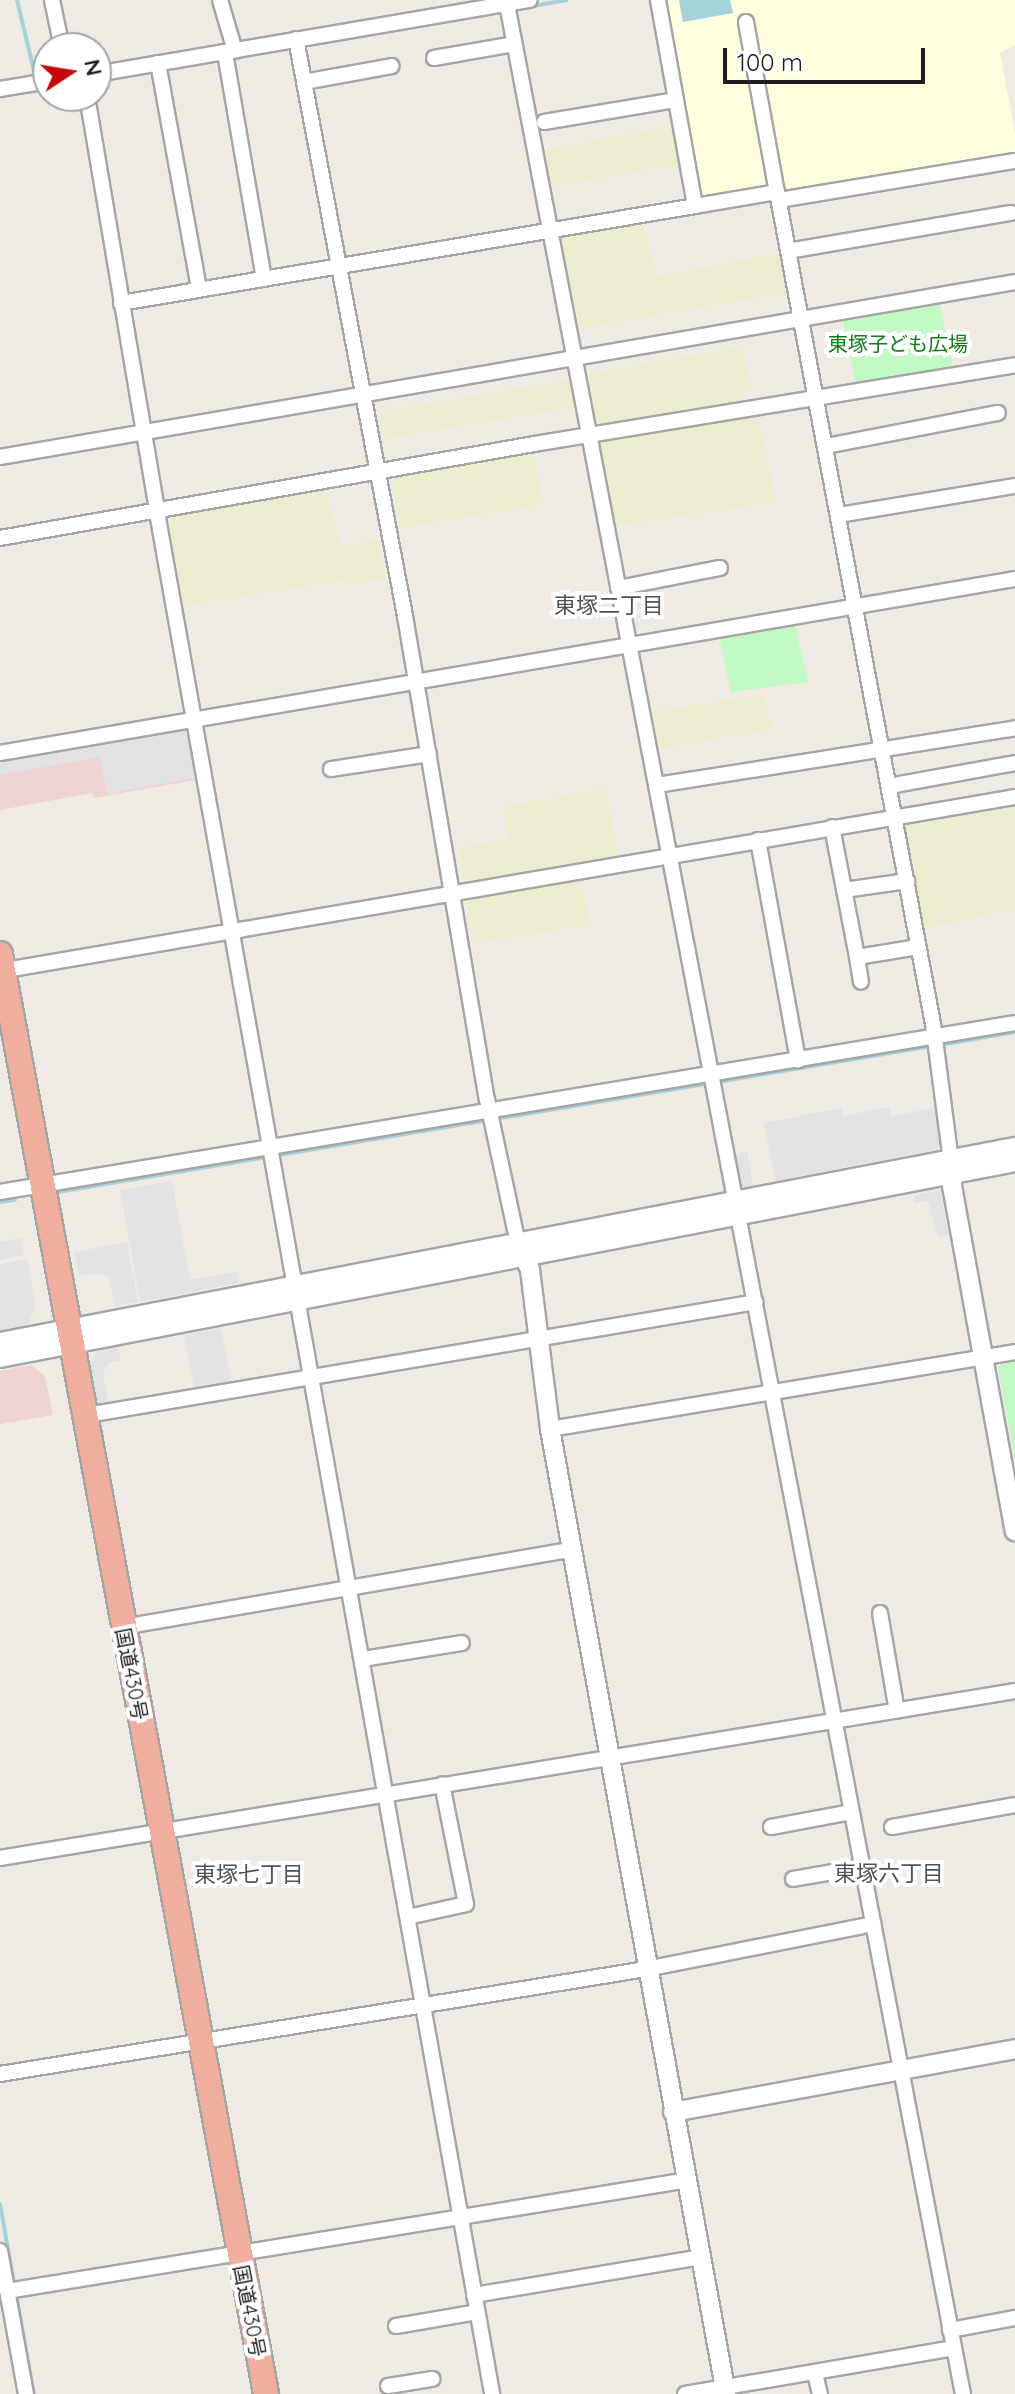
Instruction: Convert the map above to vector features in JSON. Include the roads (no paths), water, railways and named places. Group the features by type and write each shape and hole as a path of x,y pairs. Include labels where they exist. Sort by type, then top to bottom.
{"highway":[{"name":"国道430号","path":"1,965 34,1186"},
{"name":"国道430号","path":"0,1039 34,1186 63,1337 232,2252 266,2394"},
{"name":"国道430号","path":"63,1337 87,1415 154,1831"},
{"name":"国道430号","path":"232,2252 250,2394"}],"street":[{"path":"52,0 59,32"},
{"path":"220,0 264,279"},
{"path":"112,71 530,0"},
{"path":"658,0 695,206"},
{"path":"501,6 514,44 551,233 963,2394"},
{"path":"746,22 907,881 951,1167 1015,1531"},
{"path":"296,39 364,395 492,1116 521,1250 530,1270 550,1429 571,1550 725,2391"},
{"path":"434,58 514,44"},
{"path":"158,63 199,289"},
{"path":"304,82 392,66"},
{"path":"0,89 32,84"},
{"path":"544,122 676,100"},
{"path":"90,112 492,2394"},
{"path":"121,303 551,233 695,206 1015,161"},
{"path":"788,251 1011,213"},
{"path":"0,457 1015,282"},
{"path":"0,538 1015,365"},
{"path":"826,446 998,413"},
{"path":"839,515 1015,486"},
{"path":"618,588 720,568"},
{"path":"0,753 629,648 1015,579"},
{"path":"657,785 1015,728"},
{"path":"331,769 429,754"},
{"path":"889,786 1015,763"},
{"path":"1,965 233,931 1015,797"},
{"path":"832,827 861,982"},
{"path":"758,840 798,1060"},
{"path":"844,890 907,881"},
{"path":"857,957 918,947"},
{"path":"0,1192 272,1154 712,1080 798,1060 934,1043 1015,1023"},
{"path":"0,1342 63,1337 298,1293 951,1167 1015,1147"},
{"path":"951,1167 1015,1162"},
{"path":"87,1415 756,1302"},
{"path":"0,1358 63,1337"},
{"path":"550,1429 1015,1352"},
{"path":"123,1627 571,1550"},
{"path":"880,1613 897,1711"},
{"path":"363,1659 462,1643"},
{"path":"0,1858 1015,1691"},
{"path":"408,1917 466,1904 442,1784"},
{"path":"892,1827 1015,1805"},
{"path":"771,1827 851,1812"},
{"path":"793,1879 862,1867"},
{"path":"0,2074 646,1969 874,1924"},
{"path":"673,2112 1015,2049"},
{"path":"13,2290 460,2214 688,2180"},
{"path":"0,2251 13,2290 26,2394"},
{"path":"474,2295 701,2257"},
{"path":"396,2326 477,2312"},
{"path":"950,2330 1015,2318"},
{"path":"685,2394 725,2391 954,2348"},
{"path":"815,2373 820,2394"},
{"path":"394,2388 432,2379"}],"water":[{"path":"679,0 730,0 733,13 683,22"}],"waterway":[{"path":"17,0 32,62"},
{"path":"533,6 566,0"},
{"path":"0,96 32,91"},
{"path":"940,1045 1015,1032"},
{"path":"58,1192 932,1046"},
{"path":"0,1202 15,1200"},
{"path":"0,2204 34,2394"}],"district":[{"name":"東塚二丁目","path":"609,606"},
{"name":"東塚六丁目","path":"889,1874"},
{"name":"東塚七丁目","path":"249,1875"}],"park label":[{"name":"東塚子ども広場","path":"898,343"}]}
